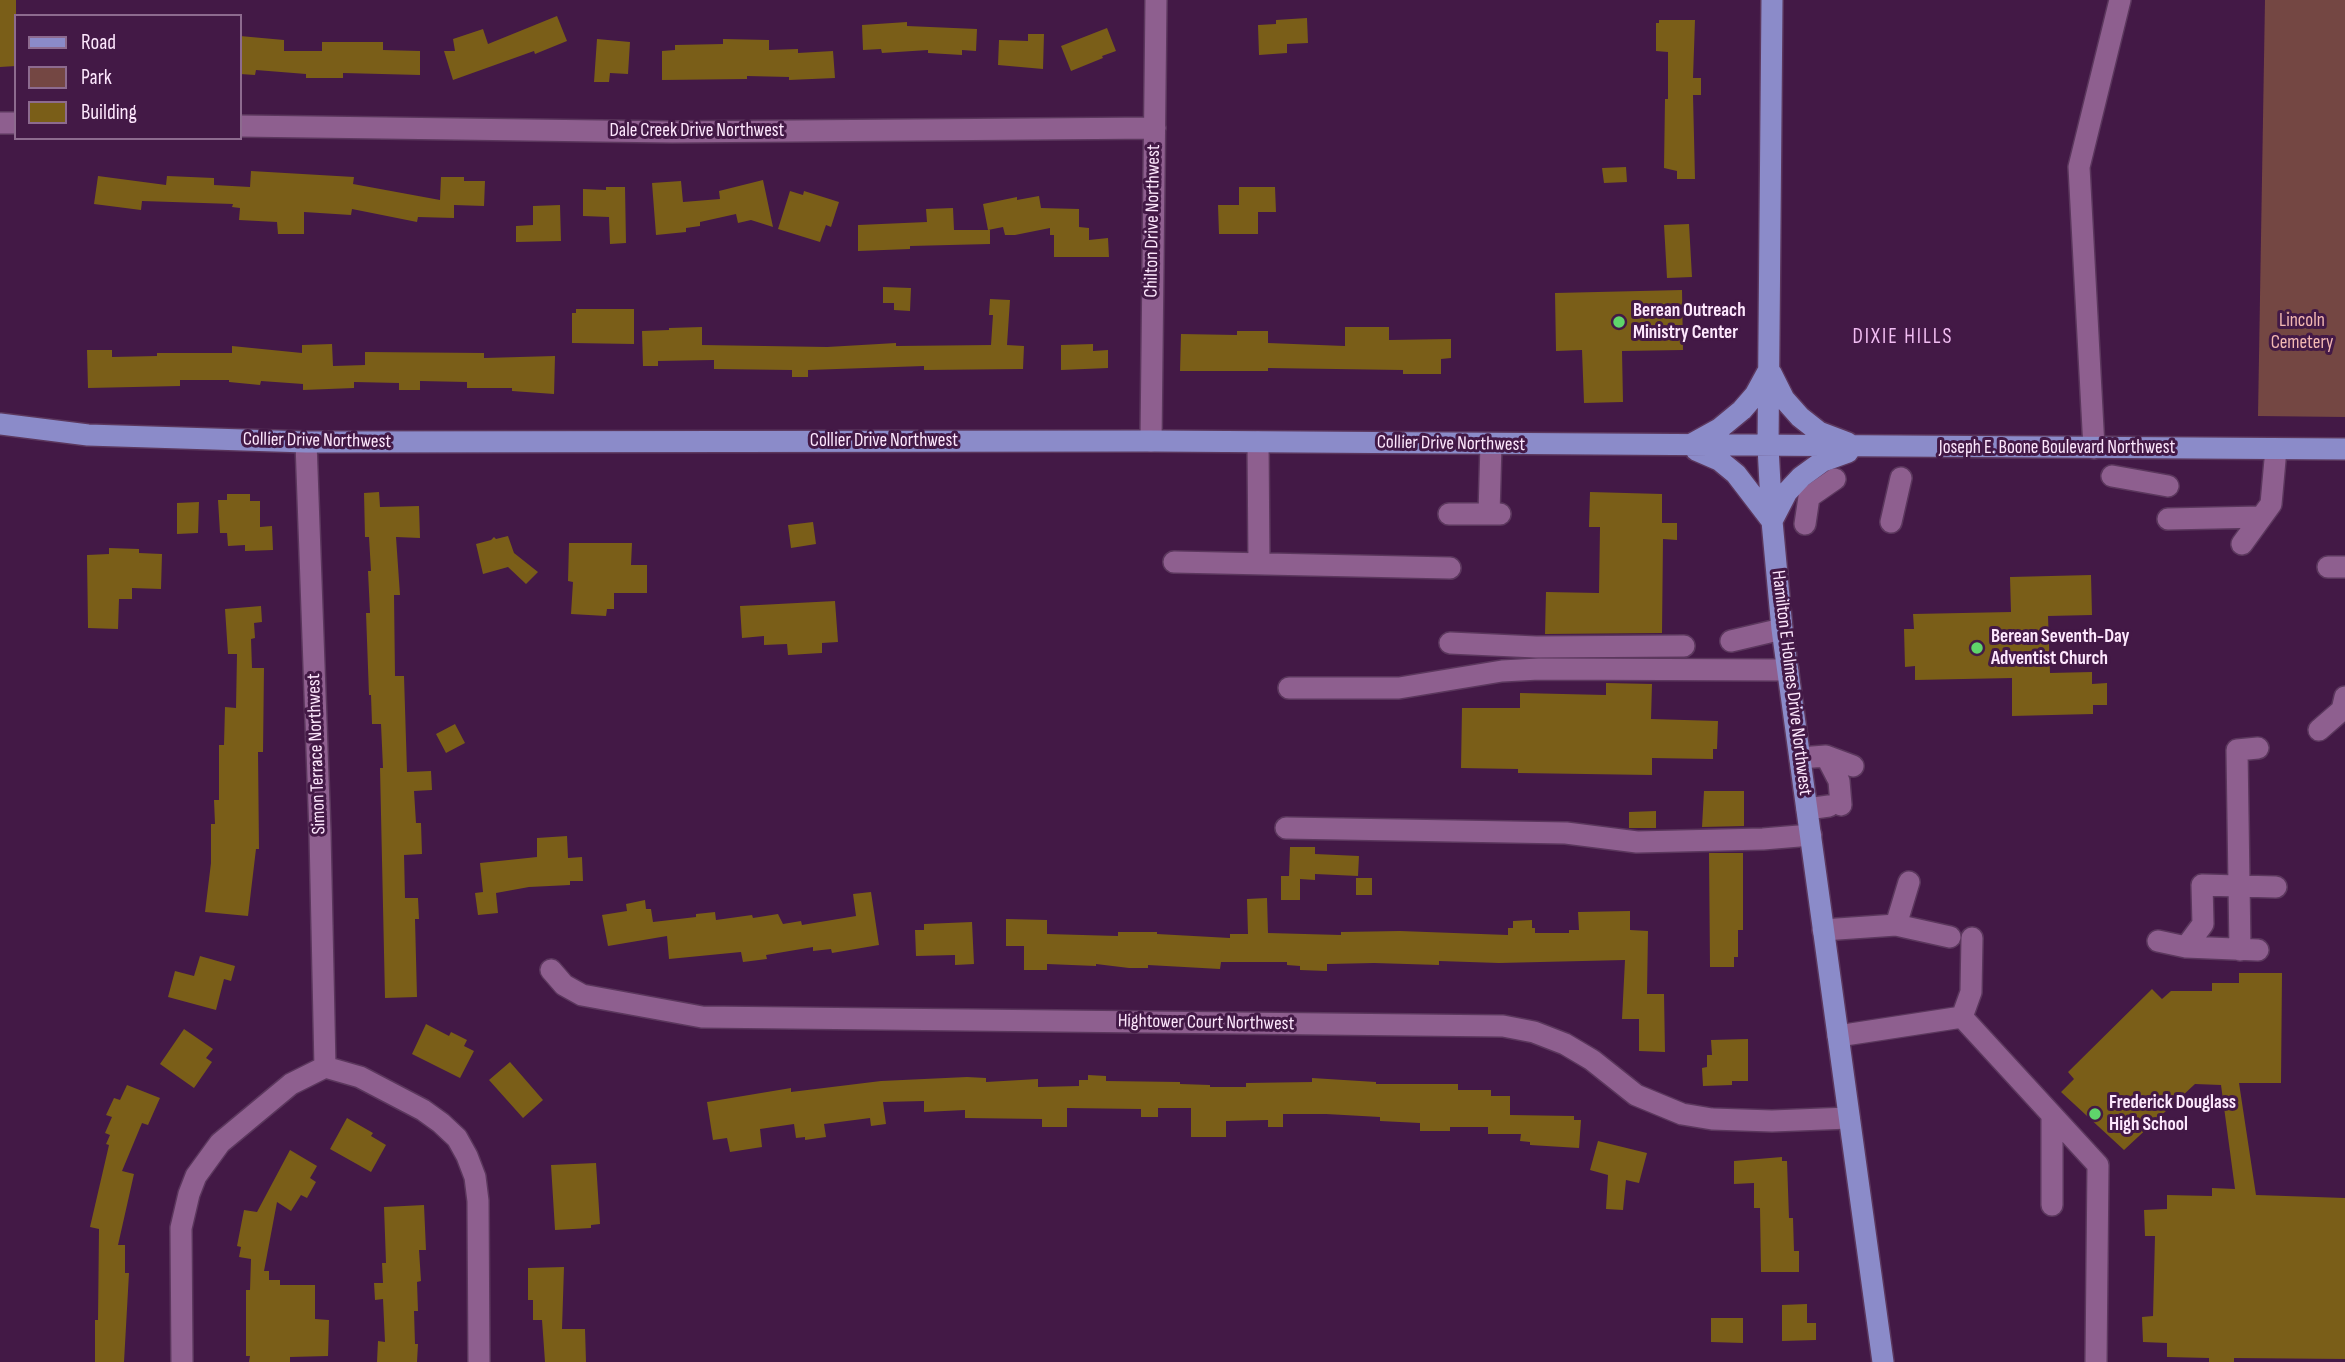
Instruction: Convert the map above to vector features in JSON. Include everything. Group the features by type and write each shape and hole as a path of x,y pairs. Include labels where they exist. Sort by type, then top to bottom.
{"main road":[{"name":"Hamilton E Holmes Drive Northwest","path":"1772,0 1768,447 1772,521 1782,629 1883,1362"},
{"path":"1688,446 1719,429 1742,410 1755,395 1769,369"},
{"path":"1769,369 1784,398 1800,417 1819,432 1860,447"},
{"name":"Collier Drive Northwest","path":"0,424 88,435 306,442 1150,441 1768,447"},
{"path":"1688,446 1719,460 1736,474 1772,521 1787,492 1801,477 1823,461 1860,447"},
{"name":"Joseph E. Boone Boulevard Northwest","path":"1768,447 2345,449"}],"street":[{"name":"Chilton Drive Northwest","path":"1150,441 1156,0"},
{"path":"2094,448 2079,167 2120,0"},
{"name":"Dale Creek Drive Northwest","path":"242,126 672,132 1155,128"},
{"name":"Simon Terrace Northwest","path":"306,442 320,833 325,1067"},
{"path":"1258,442 1259,564"},
{"path":"1449,514 1495,514 1491,444"},
{"path":"2141,481 2145,448"},
{"path":"2242,544 2271,504 2277,449"},
{"path":"2112,476 2168,486"},
{"path":"1891,522 1901,478"},
{"path":"1805,524 1809,497 1835,479"},
{"path":"2168,519 2261,517"},
{"path":"1174,562 1450,568"},
{"path":"1731,641 1782,629"},
{"path":"1450,643 1536,647 1684,646"},
{"path":"1289,688 1399,688 1502,671 1539,669 1788,670"},
{"path":"2319,730 2342,710 2345,697"},
{"path":"2158,941 2186,947 2249,950 2240,886 2237,750 2258,748"},
{"path":"1800,758 1826,756 1853,766"},
{"path":"1807,809 1835,806 1839,781 1826,756"},
{"path":"1286,828 1566,833 1637,842 1811,835"},
{"path":"1896,925 1909,883"},
{"path":"2186,947 2203,925 2202,885 2276,887"},
{"path":"1823,930 1896,925 1950,937"},
{"path":"1962,1017 1971,992 1972,938"},
{"name":"Hightower Court Northwest","path":"551,970 564,985 582,995 702,1017 1503,1026 1534,1032 1565,1044 1592,1060 1636,1095 1682,1114 1712,1119 1772,1121 1849,1118"},
{"path":"1838,1036 1962,1017"},
{"path":"1962,1017 2098,1165 2096,1362"},
{"path":"182,1362 181,1228 189,1194 197,1176 220,1143 291,1084 325,1067 360,1077 423,1110 457,1138 467,1156 478,1201 479,1362"},
{"path":"2052,1117 2052,1205"}],"green space":[{"name":"Lincoln Cemetery","path":"2265,0 2345,0 2345,417 2258,416"}],"building":[{"path":"0,0 16,0 14,66 0,67"},
{"path":"557,16 567,41 453,80 444,51 455,51 453,39 483,29 488,44"},
{"path":"1307,18 1308,43 1287,44 1287,53 1259,55 1258,25 1276,24 1276,20"},
{"path":"1659,20 1695,20 1693,78 1701,78 1701,95 1693,95 1695,179 1677,179 1677,171 1664,168 1668,52 1656,51 1656,23 1659,23"},
{"path":"907,22 907,26 977,29 976,51 962,50 962,55 928,53 928,50 882,53 881,49 863,50 862,25"},
{"path":"1107,28 1116,51 1071,71 1061,46"},
{"path":"1028,34 1044,34 1043,69 998,65 999,40 1028,41"},
{"path":"242,36 284,40 284,51 322,51 322,42 383,42 383,50 420,51 420,75 343,73 343,78 306,78 306,74 256,70 255,75 242,74"},
{"path":"597,39 630,42 628,74 610,73 609,82 594,82"},
{"path":"723,39 769,40 769,50 798,49 798,53 833,51 835,78 789,80 789,77 747,76 747,79 662,80 662,51 675,50 675,45 723,44"},
{"path":"1626,167 1627,182 1604,183 1602,168"},
{"path":"251,171 354,177 353,184 440,200 441,177 464,177 464,181 485,181 484,206 454,205 454,218 418,217 417,222 352,209 351,215 304,212 304,234 278,234 277,222 239,220 240,208 232,207 233,204 142,201 141,210 94,204 98,176 166,185 167,176 214,178 214,185 250,187"},
{"path":"763,180 773,227 751,220 738,223 736,214 700,222 700,226 686,228 686,232 656,235 652,183 681,181 683,202 720,199 719,191"},
{"path":"606,187 625,187 626,243 610,244 609,217 583,216 583,189 606,190"},
{"path":"1239,187 1275,187 1276,212 1258,212 1258,234 1219,234 1218,205 1239,205"},
{"path":"790,191 803,195 804,191 839,202 831,227 826,225 820,242 778,229"},
{"path":"1039,196 1041,208 1079,209 1079,227 1089,228 1089,240 1108,238 1109,257 1054,257 1054,235 1050,235 1050,228 1015,235 1005,235 1003,227 988,230 983,204 1017,197 1017,200"},
{"path":"560,205 561,241 516,242 516,226 533,225 533,206"},
{"path":"953,208 954,230 990,230 990,244 910,246 910,249 858,251 858,225 927,222 926,209"},
{"path":"1689,224 1692,277 1667,278 1664,225"},
{"path":"883,287 911,288 910,311 894,310 894,303 883,303"},
{"name":"Berean Outreach Ministry Center","path":"1682,290 1683,350 1622,351 1623,402 1584,403 1582,350 1556,351 1555,293"},
{"path":"990,299 1010,300 1007,345 1024,346 1023,369 924,370 924,366 808,370 808,377 792,377 792,370 714,369 714,360 658,361 658,366 643,366 642,331 669,328 702,327 702,345 991,345 993,315 989,315"},
{"path":"576,309 634,309 634,344 572,343 572,313 576,313"},
{"path":"1345,327 1389,327 1389,340 1451,339 1451,358 1441,359 1441,374 1403,374 1403,370 1268,368 1268,371 1180,371 1181,334 1237,335 1237,331 1268,331 1268,343 1345,346"},
{"path":"332,344 333,366 365,365 365,352 484,353 484,358 555,356 554,394 512,391 512,388 467,388 467,382 420,381 420,390 399,390 399,383 354,382 354,388 303,390 303,384 261,381 260,385 229,380 180,380 180,386 88,388 87,350 112,350 112,357 157,356 157,353 232,353 232,346 302,353 302,345"},
{"path":"1093,344 1093,351 1108,350 1108,368 1061,370 1061,345"},
{"path":"379,492 380,507 419,506 420,538 396,537 400,595 394,595 395,676 404,676 407,772 431,771 432,790 414,791 416,823 421,823 422,854 404,855 405,898 418,898 419,919 415,919 417,997 385,998 380,768 383,768 381,724 372,724 369,695 366,613 370,613 368,571 371,571 369,537 365,537 364,493"},
{"path":"1590,492 1662,494 1662,523 1677,523 1677,540 1663,539 1662,633 1545,634 1546,592 1599,593 1600,527 1589,527"},
{"path":"227,494 250,494 250,501 260,501 260,527 272,526 273,550 245,551 245,545 228,546 227,533 220,533 218,500 227,500"},
{"path":"199,502 198,533 177,534 177,503"},
{"path":"813,522 816,544 791,548 788,525"},
{"path":"508,536 514,553 538,572 526,584 508,567 483,574 476,544 494,537 496,539"},
{"path":"569,543 632,543 631,565 647,565 647,593 614,593 614,609 607,609 606,616 571,614 573,582 568,581"},
{"path":"109,548 139,549 139,553 162,554 161,589 132,588 132,599 119,599 118,629 88,628 87,555 109,554"},
{"name":"Berean Seventh-Day Adventist Church","path":"2091,575 2092,615 2048,616 2050,673 2092,672 2092,684 2107,683 2107,705 2093,705 2093,714 2012,716 2012,678 1915,680 1915,666 1905,667 1904,629 1914,629 1913,614 2011,612 2010,577"},
{"path":"835,601 838,642 822,643 822,653 788,655 787,644 764,645 764,636 742,638 740,606"},
{"path":"261,606 262,622 254,623 255,638 251,639 252,668 264,668 263,752 258,752 259,849 256,849 248,916 205,912 211,863 211,824 215,824 214,800 219,800 219,745 224,745 225,707 236,708 237,654 228,654 225,609"},
{"path":"1606,683 1652,684 1651,719 1718,721 1717,749 1713,749 1713,759 1652,758 1652,775 1518,773 1518,769 1461,768 1462,708 1520,708 1520,693 1606,695"},
{"path":"455,724 465,743 446,753 436,734"},
{"path":"1704,791 1744,791 1744,826 1702,827"},
{"path":"1656,811 1656,828 1629,828 1629,812"},
{"path":"567,836 568,858 582,857 583,881 570,881 570,885 529,887 496,893 498,913 478,915 475,893 483,892 480,863 537,857 537,838"},
{"path":"1290,847 1315,847 1315,854 1359,856 1358,876 1315,874 1315,880 1300,879 1300,900 1281,900 1281,876 1289,876"},
{"path":"1709,853 1743,853 1743,930 1738,930 1738,957 1734,957 1734,967 1710,967"},
{"path":"1356,878 1372,878 1372,895 1356,895"},
{"path":"871,892 879,945 832,953 831,949 813,951 813,947 743,962 741,952 669,959 667,936 608,946 602,915 627,911 626,904 645,900 646,909 651,909 653,922 715,912 716,920 778,914 783,924 801,921 802,925 856,916 853,894"},
{"path":"1267,898 1268,933 1341,935 1341,932 1400,931 1508,935 1508,928 1513,928 1513,921 1532,920 1535,933 1569,933 1569,930 1579,930 1578,912 1630,911 1630,930 1648,931 1647,994 1664,994 1665,1052 1639,1051 1639,1019 1622,1019 1625,960 1499,963 1439,961 1439,965 1327,964 1327,971 1300,970 1300,966 1287,965 1287,962 1221,962 1220,969 1047,964 1047,970 1024,970 1024,946 1006,946 1006,919 1047,920 1047,934 1118,936 1118,932 1157,932 1230,938 1230,934 1248,934 1247,899"},
{"path":"972,922 974,964 955,965 955,955 916,956 915,930 924,930 924,924"},
{"path":"200,956 235,966 231,981 224,979 216,1010 168,997 175,971 194,976"},
{"path":"2239,973 2282,973 2281,1083 2239,1083 2256,1195 2345,1198 2345,1359 2234,1358 2234,1362 2209,1362 2209,1358 2167,1357 2167,1343 2143,1342 2142,1317 2153,1316 2155,1236 2145,1236 2144,1210 2167,1209 2167,1195 2212,1196 2212,1188 2235,1189 2221,1085 2195,1084 2124,1150 2061,1092 2074,1079 2068,1072 2152,989 2162,999 2171,991 2212,991 2212,983 2239,983"},
{"path":"426,1024 449,1036 451,1032 467,1040 464,1046 474,1051 460,1078 412,1054"},
{"path":"184,1029 213,1049 206,1058 212,1062 194,1088 160,1064"},
{"path":"1748,1039 1748,1081 1732,1081 1732,1085 1703,1086 1702,1068 1707,1067 1707,1055 1712,1055 1711,1040"},
{"path":"510,1062 543,1100 523,1118 489,1080"},
{"path":"1088,1075 1106,1076 1106,1081 1180,1082 1210,1087 1246,1087 1246,1083 1312,1082 1312,1078 1376,1084 1458,1084 1458,1090 1491,1090 1491,1096 1510,1096 1510,1115 1574,1116 1574,1120 1581,1120 1579,1148 1530,1145 1530,1142 1520,1141 1521,1134 1488,1134 1488,1127 1450,1127 1450,1131 1420,1131 1420,1123 1380,1121 1380,1117 1326,1114 1283,1114 1283,1127 1268,1127 1268,1120 1226,1121 1226,1137 1191,1137 1191,1108 1158,1108 1158,1117 1141,1117 1141,1109 1067,1108 1067,1127 1042,1127 1042,1119 965,1118 965,1110 924,1112 924,1101 883,1102 886,1124 871,1126 870,1118 824,1124 826,1137 805,1140 805,1137 796,1138 794,1124 760,1129 762,1147 730,1152 727,1138 713,1140 707,1102 791,1088 791,1092 881,1081 967,1077 986,1078 986,1082 1038,1079 1038,1087 1079,1086 1079,1080 1088,1080"},
{"path":"127,1085 160,1098 148,1125 142,1123 122,1171 134,1174 118,1245 125,1245 125,1273 129,1273 124,1362 95,1362 99,1229 90,1227 109,1145 106,1144 110,1135 105,1133 112,1117 106,1115 114,1098 120,1100"},
{"path":"347,1118 373,1133 371,1136 386,1145 371,1172 330,1149"},
{"path":"1598,1141 1647,1153 1639,1183 1626,1180 1623,1210 1606,1209 1608,1175 1590,1170"},
{"path":"290,1150 317,1166 310,1178 316,1182 307,1198 301,1195 291,1211 277,1202 264,1271 269,1271 269,1280 280,1280 280,1285 315,1285 315,1319 329,1320 328,1356 290,1357 290,1362 249,1362 250,1356 246,1356 246,1290 250,1290 251,1259 239,1257 241,1247 237,1246 244,1210 257,1212"},
{"path":"1782,1157 1782,1161 1787,1161 1789,1218 1793,1218 1794,1251 1799,1251 1799,1272 1761,1272 1760,1208 1754,1208 1754,1183 1734,1184 1734,1161"},
{"path":"596,1163 600,1224 591,1225 591,1228 555,1230 551,1165"},
{"path":"424,1205 426,1250 419,1250 421,1281 417,1282 418,1311 414,1311 417,1362 377,1362 378,1341 385,1342 383,1299 375,1300 374,1283 383,1283 382,1263 386,1263 384,1207"},
{"path":"564,1267 562,1329 585,1329 586,1362 545,1362 542,1320 533,1320 533,1300 528,1300 528,1268"},
{"path":"1807,1304 1807,1323 1816,1323 1816,1340 1782,1341 1782,1305"},
{"path":"1711,1318 1743,1318 1743,1343 1711,1342"}],"place":[{"name":"Berean Outreach Ministry Center","path":"1619,322"},
{"name":"Berean Seventh-Day Adventist Church","path":"1977,648"},
{"name":"Frederick Douglass High School","path":"2095,1114"}],"district":[{"name":"DIXIE HILLS","path":"1903,338"}]}
